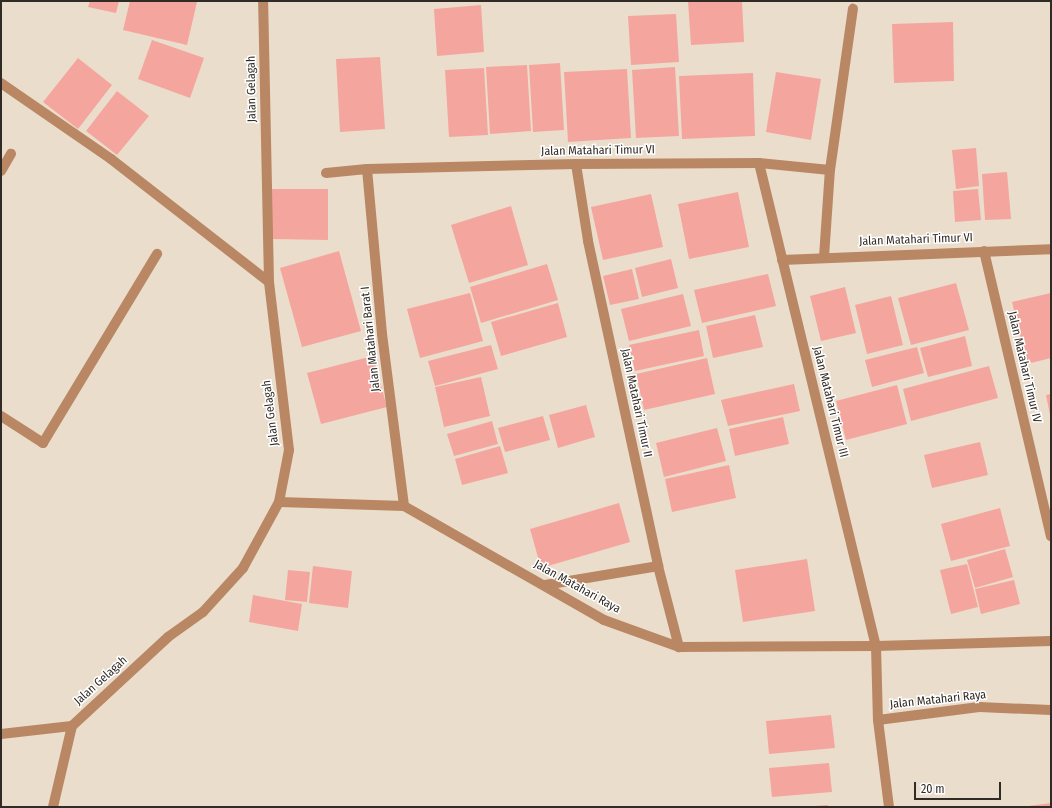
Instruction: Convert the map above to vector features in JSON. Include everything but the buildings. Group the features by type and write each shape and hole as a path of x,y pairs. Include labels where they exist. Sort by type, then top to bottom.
{"street":[{"name":"Jalan Gelagah","path":"72,726 168,637 203,612 243,568 279,502 289,450 269,282 263,1"},
{"path":"824,257 830,170 853,9"},
{"path":"1,82 111,159 269,282"},
{"path":"1,171 11,154"},
{"name":"Jalan Matahari Timur VI","path":"326,173 367,169 576,164 759,163 830,170"},
{"name":"Jalan Matahari Timur III","path":"759,163 876,646"},
{"name":"Jalan Matahari Timur II","path":"576,164 588,241 658,566 679,647"},
{"name":"Jalan Matahari Barat I","path":"367,169 382,334 404,506"},
{"name":"Jalan Matahari Timur VI","path":"782,260 824,257 1051,249"},
{"name":"Jalan Matahari Timur IV","path":"984,251 1051,536"},
{"path":"1,416 43,443 157,254"},
{"name":"Jalan Matahari Raya","path":"279,502 404,506 604,620 679,647 876,646 1051,641"},
{"path":"545,585 658,566"},
{"name":"Jalan Matahari Raya","path":"876,646 878,720 979,707 1051,710"},
{"path":"878,720 889,807"},
{"path":"1,734 72,726 52,807"}]}
